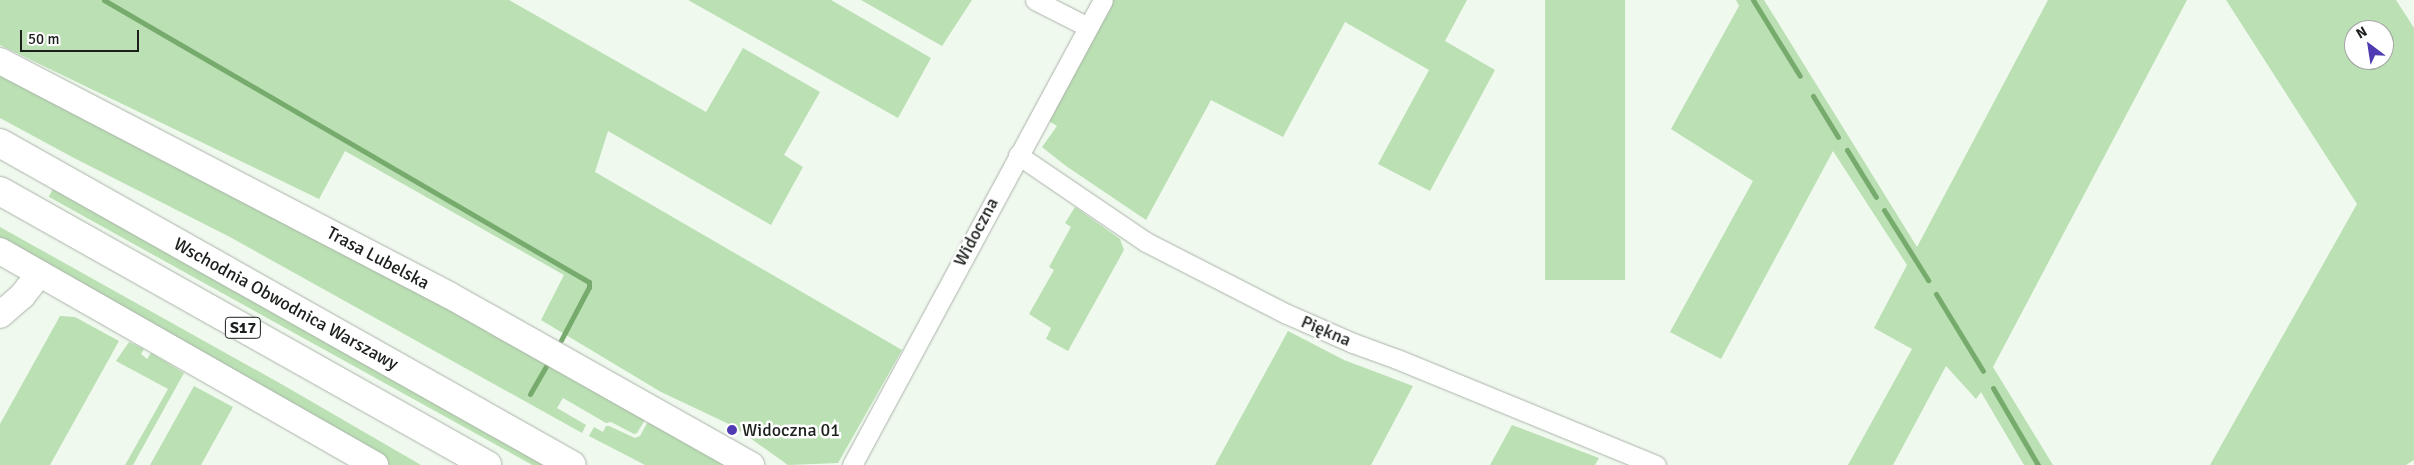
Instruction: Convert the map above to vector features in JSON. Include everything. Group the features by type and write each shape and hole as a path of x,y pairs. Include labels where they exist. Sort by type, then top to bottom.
{"highway":[{"name":"Wschodnia Obwodnica Warszawy","path":"0,143 572,465"},
{"name":"S17","path":"0,191 487,465"}],"street":[{"path":"1035,0 1088,27"},
{"name":"Widoczna","path":"852,465 1103,0"},
{"name":"Trasa Lubelska","path":"0,62 449,296 751,465"},
{"name":"Piękna","path":"1018,155 1146,242 1287,314 1656,465"},
{"path":"0,251 375,465"},
{"path":"0,315 22,296 39,274"}],"green space":[{"path":"0,0 509,0 706,112 743,48 820,92 784,155 803,167 771,225 608,131 595,172 902,350 838,463 788,465 733,426 661,392 541,320 564,275 345,151 319,199 0,45"},
{"path":"688,0 831,0 931,58 898,118"},
{"path":"861,0 972,0 942,46"},
{"path":"1113,0 1467,0 1445,41 1495,70 1430,191 1378,164 1429,70 1345,22 1283,137 1211,100 1146,220 1066,166 1042,147 1057,126 1047,120"},
{"path":"1545,0 1625,0 1625,280 1545,280"},
{"path":"1736,0 1764,0 1917,247 2048,0 2187,0 1993,367 2053,465 2024,465 1981,392 1976,399 1946,366 1893,465 1848,465 1912,349 1874,328 1907,265 1833,151 1721,359 1670,332 1753,181 1671,129 1739,6"},
{"path":"2226,0 2396,0 2414,28 2414,460 2406,465 2210,465 2357,204"},
{"path":"0,69 648,415 637,433 634,434 611,422 606,423 563,398 557,408 586,425 582,433 228,236 74,158 0,118"},
{"path":"53,189 546,462 545,465 532,465 49,197"},
{"path":"1075,207 1120,239 1124,250 1068,351 1046,339 1051,328 1029,314 1054,270 1049,267 1071,227 1065,223"},
{"path":"0,227 283,385 421,465 388,465 0,242"},
{"path":"60,316 75,317 119,341 50,465 0,465 0,424"},
{"path":"1288,331 1344,360 1413,386 1371,465 1215,465"},
{"path":"129,342 144,349 141,354 147,359 151,353 184,373 133,465 125,465 168,389 116,361"},
{"path":"194,386 233,407 201,465 150,465"},
{"path":"651,422 728,465 645,465 589,436 594,427 603,432 606,426 609,426 635,438 640,436 647,423"},
{"path":"1512,425 1599,458 1595,465 1490,465"}],"waterway":[{"path":"104,0 589,282 589,287 561,340"},
{"path":"1753,0 1800,76"},
{"path":"1813,96 1838,137"},
{"path":"1847,150 1876,197"},
{"path":"1884,210 1928,280"},
{"path":"1936,294 1983,371"},
{"path":"530,394 547,364"},
{"path":"1993,388 2038,465"}],"place":[{"name":"Widoczna 01","path":"732,430"}]}
